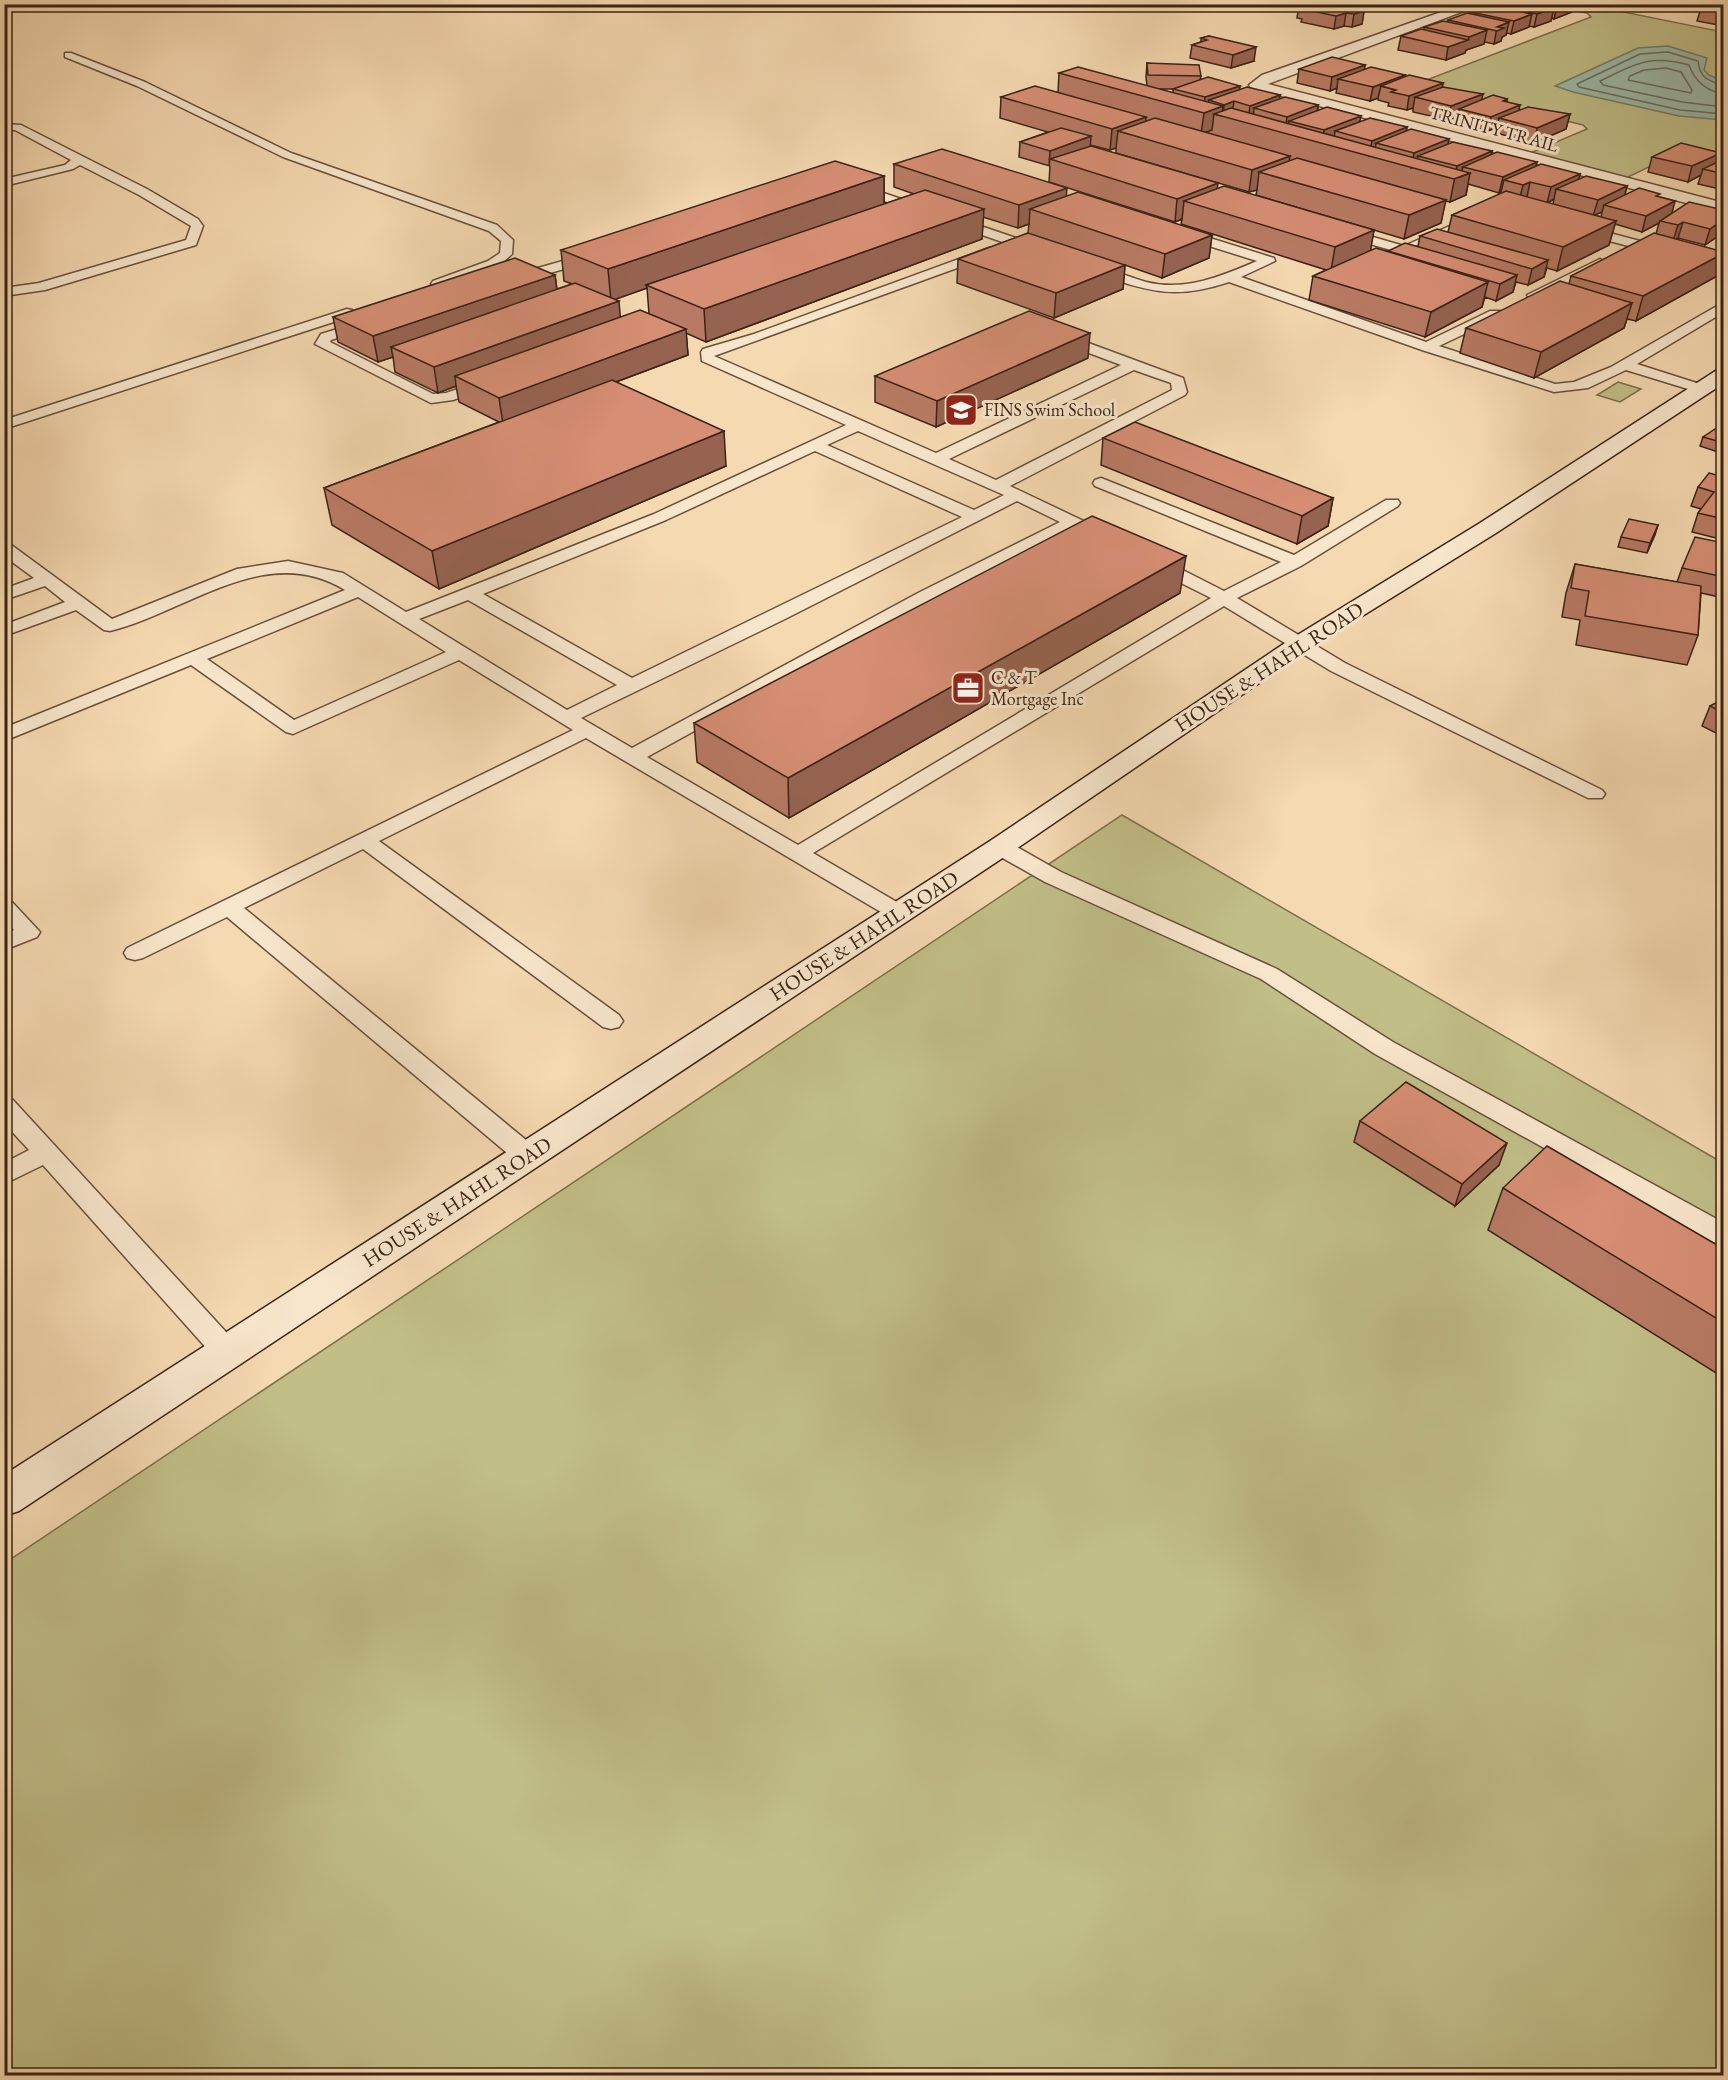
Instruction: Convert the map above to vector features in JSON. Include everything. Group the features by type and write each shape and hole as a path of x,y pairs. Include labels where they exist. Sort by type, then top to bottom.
{"street":[{"name":"TRINITY TRAIL","path":"1477,4 1267,78 1256,85 1724,208"},
{"name":"HOUSE & HAHL ROAD","path":"4,1498 1000,847 1300,644 1488,528 1712,381"}],"lane":[{"path":"68,55 141,84 287,155 493,228 507,240 506,254 494,264 422,289"},
{"path":"4,127 17,127 143,192 194,222 196,226 192,242 40,287 4,292"},
{"path":"4,183 69,167 78,160"},
{"path":"845,184 1021,244 759,337 704,350 706,358 998,486 1124,548"},
{"path":"1385,260 1489,212"},
{"path":"1328,227 1404,250"},
{"path":"1571,227 1636,246 1724,267"},
{"path":"1080,263 1155,288 1201,287 1230,278 1269,261 1170,230"},
{"path":"1427,347 1636,246"},
{"path":"506,282 606,252"},
{"path":"529,275 550,284"},
{"path":"1230,278 1427,347 1554,388 1572,388 1597,382 1724,306"},
{"path":"1295,300 1315,291"},
{"path":"4,425 365,308"},
{"path":"382,320 326,337 321,344 431,399 448,397 500,378"},
{"path":"998,486 1180,392 1178,381 1078,344"},
{"path":"936,459 1134,364"},
{"path":"1625,365 1712,381"},
{"path":"406,618 660,517 858,425"},
{"path":"814,445 974,516"},
{"path":"1101,483 1295,562"},
{"path":"567,717 791,609 1017,495"},
{"path":"797,854 1224,598 1295,562 1392,502"},
{"path":"633,756 924,597 1073,522"},
{"path":"4,548 110,626 243,573 288,566 337,577 587,730 899,913"},
{"path":"1144,558 1224,598 1338,667 1595,794"},
{"path":"4,596 46,580"},
{"path":"4,735 360,590"},
{"path":"469,593 632,686"},
{"path":"4,632 78,603"},
{"path":"193,658 293,728 461,652"},
{"path":"135,953 587,730"},
{"path":"364,840 611,1021"},
{"path":"1000,847 1053,877 1269,974 1384,1048 1724,1236"},
{"path":"4,907 29,932 4,943"},
{"path":"229,907 528,1156"},
{"path":"4,1106 227,1352"},
{"path":"4,1175 47,1151"}],"shaded area":[{"path":"1546,5 1589,5 1723,32 1723,160 1694,152 1680,152 1626,178 1530,153 1587,129 1583,125 1416,84 1591,17 1587,13"},
{"path":"1618,382 1641,389 1620,402 1597,395"},
{"path":"1122,815 1723,1163 1723,2075 5,2076 5,1563"}],"water":[{"path":"1668,46 1707,58 1704,70 1709,75 1723,81 1723,120 1679,116 1555,86 1638,48"}],"building":[{"path":"1334,4 1364,11 1336,16 1303,9 1308,7 1299,5"},
{"path":"1538,4 1554,8 1537,14 1493,5"},
{"path":"1709,4 1724,4 1724,12 1701,8"},
{"path":"1488,5 1532,14 1514,21 1470,12"},
{"path":"1467,13 1509,22 1497,27 1504,28 1497,31 1448,20"},
{"path":"1443,21 1487,30 1469,37 1424,27"},
{"path":"1421,29 1468,40 1448,47 1401,36"},
{"path":"1209,36 1256,47 1233,55 1192,45 1207,40 1201,38"},
{"path":"1332,57 1365,65 1332,77 1299,69"},
{"path":"1147,63 1199,65 1201,76 1148,75"},
{"path":"1078,67 1223,106 1204,113 1059,73"},
{"path":"1371,67 1405,75 1373,87 1338,79"},
{"path":"1409,75 1443,83 1409,96 1391,92 1396,90 1381,86"},
{"path":"1208,77 1240,86 1205,97 1173,89"},
{"path":"1035,86 1146,117 1112,129 1001,97"},
{"path":"1247,87 1280,95 1250,106 1234,101 1224,105 1209,100"},
{"path":"1443,87 1483,94 1451,106 1415,97"},
{"path":"1493,95 1507,99 1503,101 1520,105 1491,117 1459,109"},
{"path":"1285,97 1318,105 1287,117 1254,108"},
{"path":"1327,107 1361,116 1324,130 1289,121"},
{"path":"1528,107 1570,114 1537,128 1499,118"},
{"path":"1231,108 1470,173 1454,179 1214,114"},
{"path":"1155,118 1290,156 1252,170 1118,131"},
{"path":"1370,118 1407,127 1372,141 1335,131"},
{"path":"1061,128 1091,136 1050,151 1020,142"},
{"path":"1411,129 1449,139 1414,153 1376,143"},
{"path":"1453,142 1492,151 1457,166 1418,156"},
{"path":"1681,143 1721,153 1692,166 1652,157"},
{"path":"1091,146 1218,183 1177,199 1050,159"},
{"path":"942,149 1067,188 1019,205 894,164"},
{"path":"1497,152 1537,162 1503,177 1463,167"},
{"path":"1297,158 1446,200 1409,215 1259,172"},
{"path":"1724,159 1724,174 1703,169"},
{"path":"835,161 884,176 608,269 561,250"},
{"path":"1541,164 1580,174 1551,187 1530,182 1523,185 1504,180"},
{"path":"1586,176 1627,186 1598,200 1556,189"},
{"path":"1224,186 1374,230 1335,247 1184,201"},
{"path":"1639,188 1675,201 1646,216 1604,205"},
{"path":"925,190 984,209 704,309 646,285"},
{"path":"1506,191 1616,221 1563,247 1452,215"},
{"path":"1078,192 1212,235 1165,254 1030,209"},
{"path":"1689,202 1724,210 1724,219 1710,229 1683,222 1678,225 1660,221"},
{"path":"1437,229 1548,260 1532,269 1420,236"},
{"path":"1028,233 1125,265 1056,293 958,259"},
{"path":"1654,233 1724,253 1643,296 1571,276"},
{"path":"1405,243 1517,275 1500,284 1388,251"},
{"path":"1376,248 1488,282 1431,312 1313,276"},
{"path":"515,258 555,275 373,336 333,317"},
{"path":"1560,281 1632,303 1541,352 1466,328"},
{"path":"575,283 619,301 434,367 391,347"},
{"path":"640,310 686,329 499,398 455,376"},
{"path":"1029,311 1090,333 937,401 875,376"},
{"path":"612,380 724,431 432,551 324,488"},
{"path":"1135,422 1333,498 1302,516 1103,438"},
{"path":"1721,425 1724,426 1724,443 1703,437"},
{"path":"1709,473 1724,477 1724,519 1698,513 1714,492 1698,487"},
{"path":"1092,516 1186,556 788,778 694,723"},
{"path":"1629,519 1658,525 1650,543 1621,537"},
{"path":"1695,537 1724,543 1724,577 1682,568"},
{"path":"1575,564 1701,586 1698,635 1585,616 1589,591 1571,588"},
{"path":"1724,699 1724,713 1710,706"},
{"path":"1406,1082 1507,1143 1462,1184 1360,1121"},
{"path":"1547,1146 1724,1249 1724,1323 1503,1188"}],"place":[{"name":"FINS Swim School","path":"961,410"},
{"name":"C & T Mortgage Inc","path":"968,688"}]}
